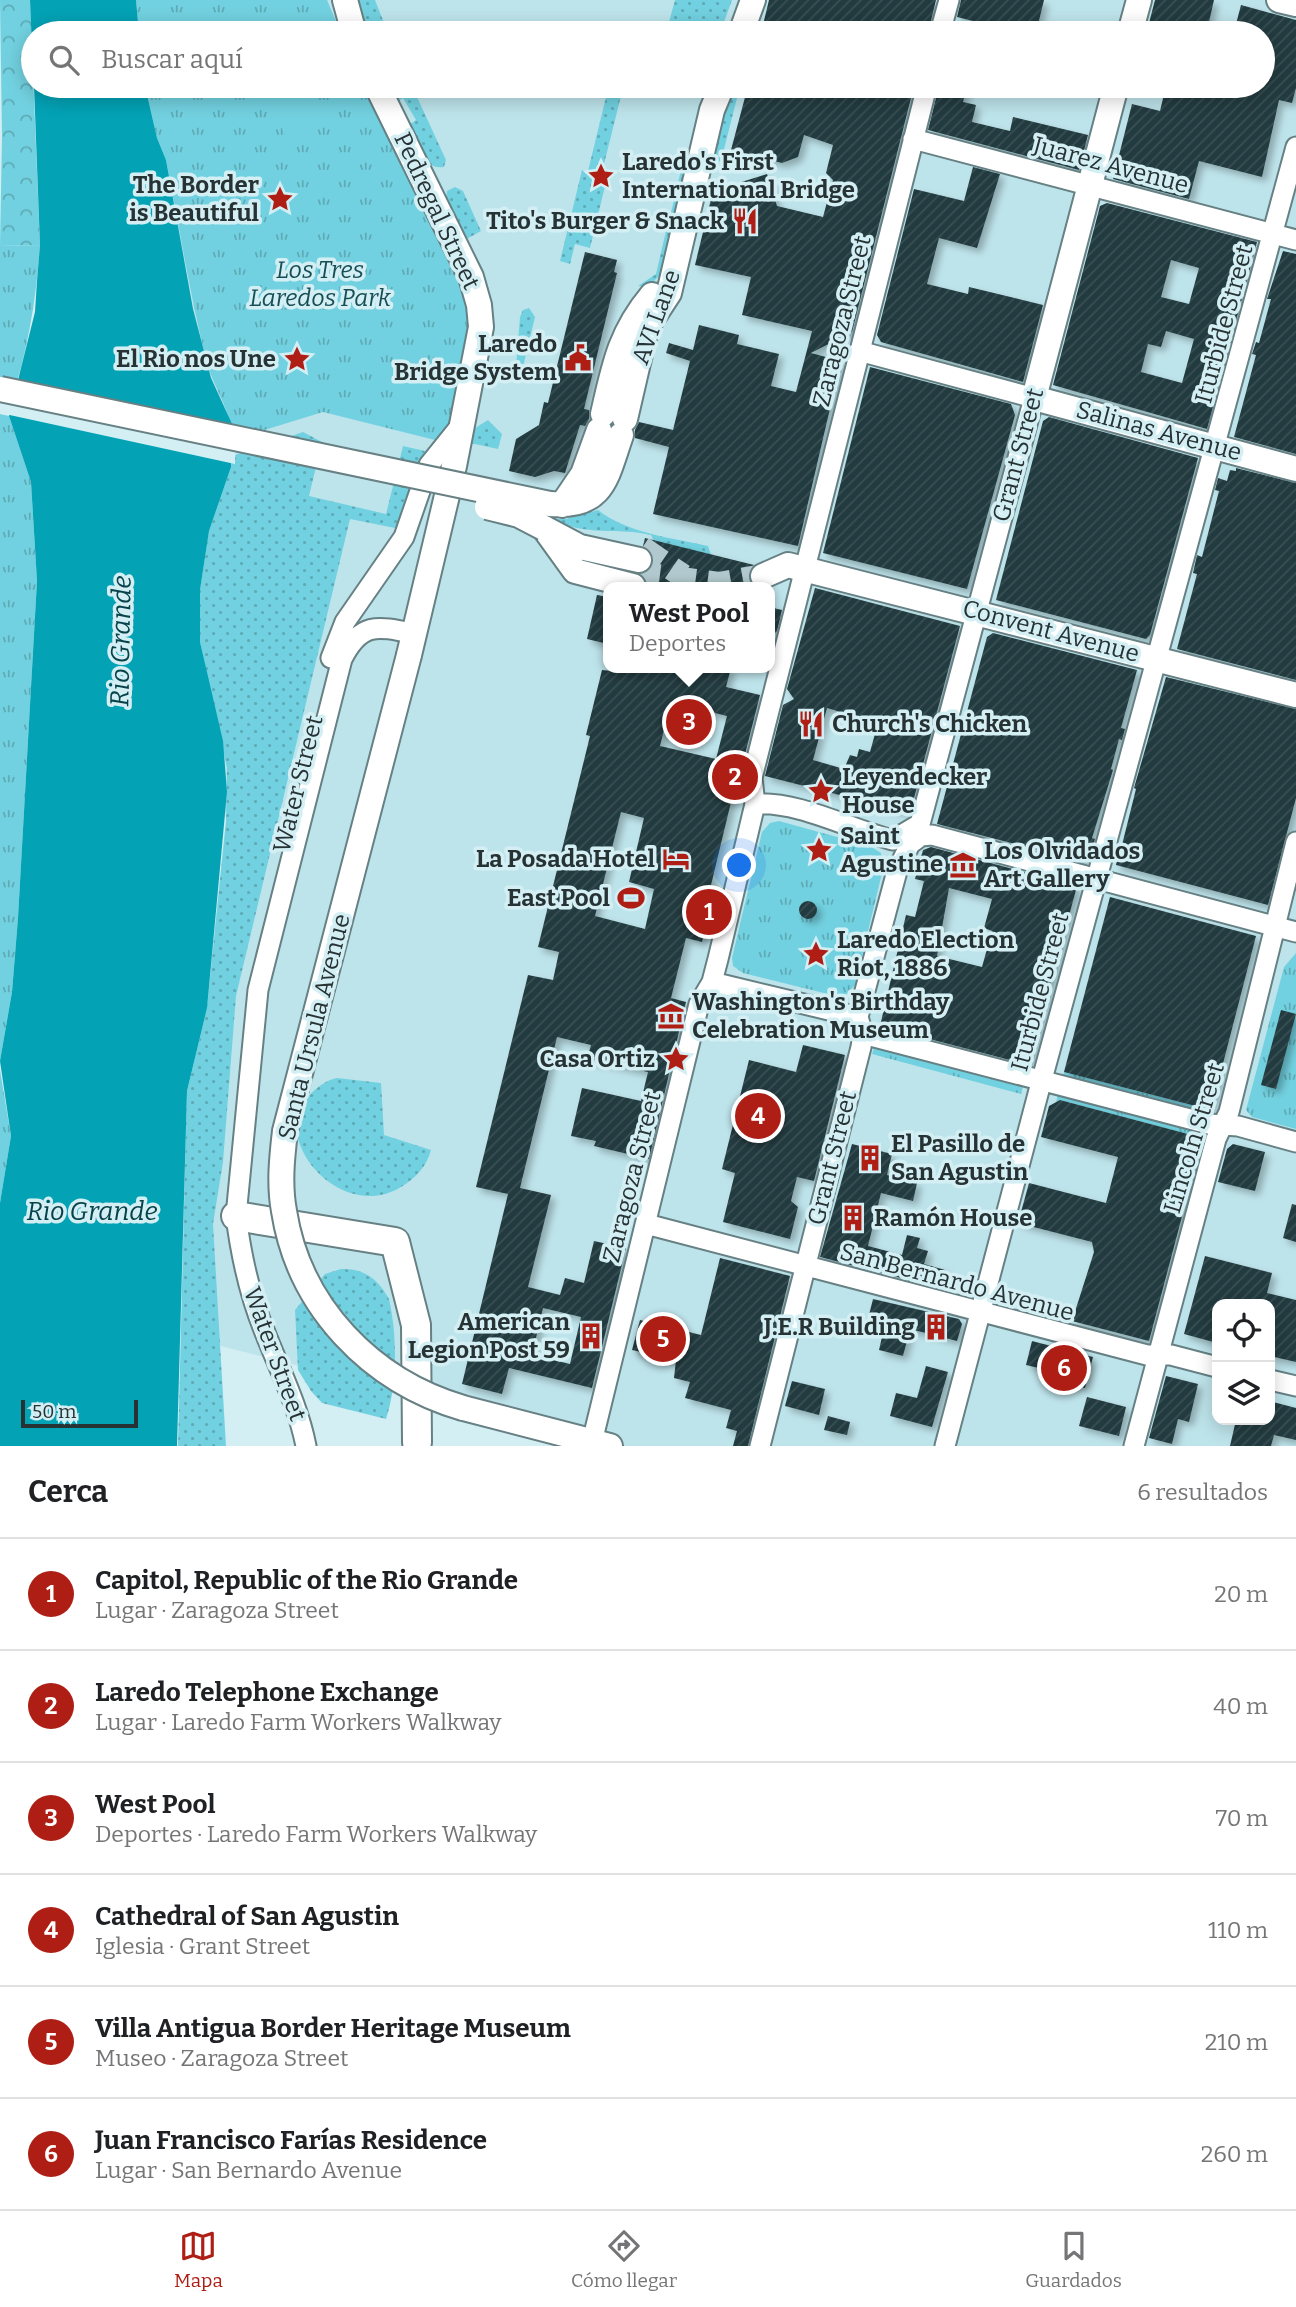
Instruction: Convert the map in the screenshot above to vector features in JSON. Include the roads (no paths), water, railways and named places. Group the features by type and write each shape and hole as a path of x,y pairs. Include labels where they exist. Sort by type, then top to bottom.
{"highway":[{"path":"236,1216 395,1242 416,1325 417,1442"}],"main road":[{"path":"345,0 351,21"},
{"path":"745,21 753,0"},
{"path":"1133,21 1139,0"},
{"path":"1279,0 1296,4"},
{"name":"Pedregal Street","path":"383,98 463,260 479,305 479,342 463,423"},
{"name":"AVI Lane","path":"0,389 556,504 589,500 597,494 612,424 648,325 669,293 717,98"},
{"name":"Grant Street","path":"1034,398 1113,98"},
{"name":"Salinas Avenue","path":"1034,398 1296,469"},
{"path":"0,404 503,510 530,519 578,558 638,567"},
{"name":"Santa Ursula Avenue","path":"463,423 447,457 412,645 285,1131 281,1170 284,1210 295,1255 312,1293 335,1329 368,1359 406,1386 444,1403 601,1444"},
{"path":"763,576 796,567"},
{"name":"Convent Avenue","path":"796,567 1296,695"}],"street":[{"path":"943,21 948,0"},
{"name":"Zaragoza Street","path":"775,666 796,567 859,351 924,98"},
{"name":"Juarez Avenue","path":"913,139 1090,183 1296,240"},
{"name":"Iturbide Street","path":"945,1446 1096,877 1296,147"},
{"name":"Salinas Avenue","path":"859,351 1034,398"},
{"name":"Grant Street","path":"760,1446 897,871 910,844 921,830 1034,398"},
{"name":"Water Street","path":"237,1179 231,1157 244,1008 327,670 345,622 404,537 429,466 447,457"},
{"name":"Water Street","path":"306,1446 296,1406 253,1300 241,1252 236,1216 237,1179 243,1154 258,990 342,659 350,643 369,629 385,628 412,645"},
{"name":"Zaragoza Street","path":"601,1444 646,1224 699,1004 712,982 755,804 752,774 773,673"},
{"path":"755,804 766,803 806,813 893,840 921,830 1296,932"},
{"name":"Grant Street","path":"893,840 897,871"},
{"name":"Lincoln Street","path":"1134,1446 1222,1125 1229,1112 1296,842"},
{"path":"712,982 1042,1081 1296,1142"},
{"name":"San Bernardo Avenue","path":"646,1224 980,1314 1146,1355 1159,1354 1212,1366"},
{"path":"1275,1381 1296,1386"}],"water":[{"path":"30,0 136,0 138,21 31,21"},
{"name":"Rio Grande","path":"34,98 148,98 157,138 166,160 193,309 211,378 232,424 231,467 209,531 200,590 200,642 223,741 227,792 207,1008 187,1091 177,1446 0,1446 0,1203 11,1136 0,1061 12,992 18,918 37,581 31,482 9,416 35,312 40,245"}],"tunnel":[{"path":"642,548 683,576"},
{"path":"636,573 704,582"},
{"path":"730,582 763,576"}],"place":[{"name":"Laredo's First International Bridge","path":"601,176"},
{"name":"The Border is Beautiful","path":"280,199"},
{"name":"Tito's Burger & Snack","path":"745,221"},
{"name":"Laredo Bridge System","path":"578,358"},
{"name":"El Rio nos Une","path":"297,359"},
{"name":"West Pool","path":"689,722"},
{"name":"Church's Chicken","path":"811,724"},
{"name":"Laredo Telephone Exchange","path":"735,777"},
{"name":"Leyendecker House","path":"821,791"},
{"name":"Saint Agustine","path":"819,850"},
{"name":"La Posada Hotel","path":"676,859"},
{"name":"Los Olvidados Art Gallery","path":"963,865"},
{"name":"East Pool","path":"631,898"},
{"name":"Capitol, Republic of the Rio Grande","path":"709,912"},
{"name":"Laredo Election Riot, 1886","path":"816,954"},
{"name":"Washington's Birthday Celebration Museum","path":"671,1016"},
{"name":"Casa Ortiz","path":"676,1059"},
{"name":"Cathedral of San Agustin","path":"758,1116"},
{"name":"El Pasillo de San Agustin","path":"870,1158"},
{"name":"Ramón House","path":"853,1218"},
{"name":"J.E.R Building","path":"936,1327"},
{"name":"American Legion Post 59","path":"591,1336"},
{"name":"Villa Antigua Border Heritage Museum","path":"663,1339"},
{"name":"Juan Francisco Farías Residence","path":"1064,1368"}],"park label":[{"name":"Los Tres Laredos Park","path":"320,284"}]}
